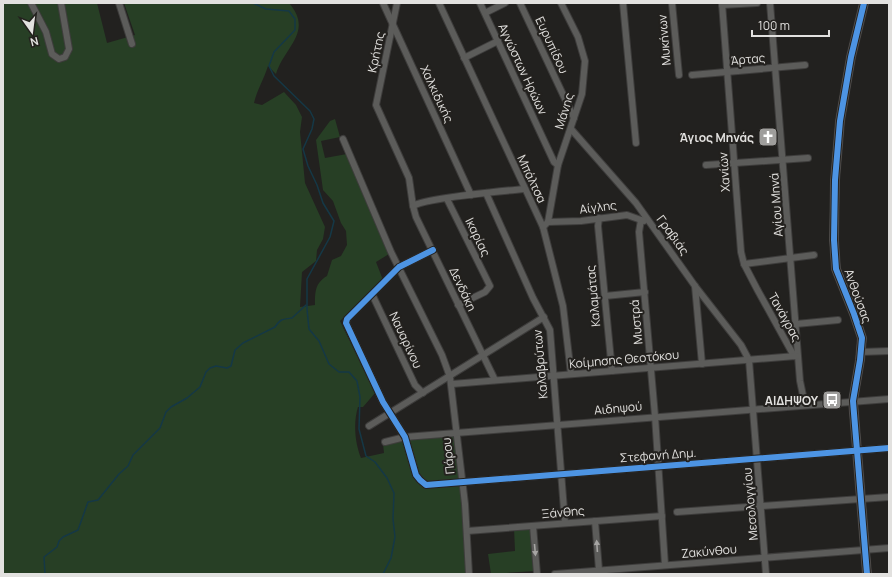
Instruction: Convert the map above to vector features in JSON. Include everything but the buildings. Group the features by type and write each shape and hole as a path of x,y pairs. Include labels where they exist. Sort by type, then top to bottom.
{"street":[{"path":"31,3 46,32 52,54 59,59 65,57 69,49 60,3"},
{"path":"119,3 132,44"},
{"name":"Χαλκιδικής","path":"383,3 471,195"},
{"name":"Κρήτης","path":"376,105 397,3"},
{"name":"Μπάλτσα","path":"439,3 524,188 546,225 563,306 571,374"},
{"name":"Αγνώστων Ηρώων","path":"480,3 554,162 558,165"},
{"path":"485,13 505,3"},
{"name":"Ευρυπίδου","path":"520,3 574,118"},
{"name":"Μάνης","path":"546,225 558,165 582,94 585,62 578,37 561,3"},
{"path":"623,3 636,143"},
{"name":"Μυκήνων","path":"672,3 679,75"},
{"path":"722,4 757,3"},
{"name":"Αγίου Μηνά","path":"770,3 784,159 796,324 796,356 805,405"},
{"name":"Ανθούσας","path":"864,3 851,57 840,121 836,168 834,240 836,269 862,338 862,352 853,401 867,574"},
{"name":"Χανίων","path":"722,4 741,252 744,264 757,289"},
{"path":"464,58 498,41"},
{"name":"Άρτας","path":"692,75 805,65"},
{"name":"Δενδάκη","path":"376,105 409,178 413,206 458,306 494,380"},
{"name":"Γραβιάς","path":"571,129 636,203 695,286 741,345 749,360"},
{"name":"Πάρου","path":"343,138 399,267 442,355 450,377 452,384 467,531 469,574"},
{"path":"706,165 808,158"},
{"path":"413,206 420,203 524,188"},
{"name":"Καλαβρύτων","path":"486,193 533,298 550,330 552,376 565,523"},
{"name":"Ικαρίας","path":"447,199 490,286 485,292 458,306"},
{"name":"Αίγλης","path":"546,225 627,215 649,222"},
{"name":"Καλαμάτας","path":"599,218 598,226 612,371"},
{"name":"Μυστρά","path":"641,220 639,232 659,466 665,565"},
{"path":"405,437 390,415 346,325 347,319 399,267 433,250"},
{"path":"744,264 814,255"},
{"path":"695,286 702,364"},
{"name":"Τανάγρας","path":"757,289 796,356"},
{"path":"605,296 645,292"},
{"name":"Ναυαρίνου","path":"372,294 415,385 423,394"},
{"path":"369,426 390,415 544,317"},
{"path":"796,324 838,320"},
{"path":"862,352 889,351"},
{"name":"Κοίμησης Θεοτόκου","path":"452,384 796,356"},
{"name":"Μεσολογγίου","path":"749,360 766,574"},
{"name":"Αιδηψού","path":"385,442 405,437 457,432 889,398"},
{"name":"Στεφανή Δημ.","path":"405,437 416,474 423,483 426,484 889,448"},
{"path":"678,512 889,497"},
{"name":"Ξάνθης","path":"467,531 662,516"},
{"path":"595,521 599,570"},
{"path":"533,526 537,574"},
{"name":"Ζακύνθου","path":"555,574 889,548"}],"green space":[{"path":"3,3 97,3 107,43 135,35 124,3 289,3 296,13 299,23 298,31 276,74 268,66 254,103 262,105 284,92 296,105 302,117 300,132 305,183 325,227 323,239 317,250 316,261 302,272 300,307 315,305 316,288 327,276 332,260 341,256 347,245 346,231 341,223 333,201 323,190 316,140 330,121 335,119 340,137 321,141 325,158 347,154 389,254 376,262 383,280 340,321 375,393 363,407 358,407 356,413 356,439 359,452 361,458 384,453 383,444 402,440 455,435 464,506 468,574 3,574"},
{"path":"531,526 535,571 491,574 488,554 515,551 514,528"}],"waterway":[{"path":"253,3 266,9 289,11 295,19 295,30 274,52 269,66 274,76 310,111 314,119 312,129 303,149 308,166 317,185 323,203 334,221 330,237 307,279 309,329 319,341 329,364 339,372 349,372 357,381 360,397 359,429 366,456 375,462 387,478 394,493 393,519 395,537 391,558 383,574"},
{"path":"45,574 44,557 57,547 59,541 63,537 78,530 88,502 98,500 119,474 128,466 133,455 160,428 166,412 200,387 206,372 210,368 216,366 227,368 231,366 235,350 243,343 275,327 278,322 292,318 306,305"}],"cycle path":[{"path":"864,3 851,57 840,121 835,180 834,240 836,269 862,338 853,401 867,574"},
{"path":"433,250 399,267 347,319 346,323 383,402 405,437 416,475 426,485 889,448"}],"place":[{"name":"Άγιος Μηνάς","path":"768,137"},
{"name":"ΑΙΔΗΨΟΥ","path":"832,400"}]}
